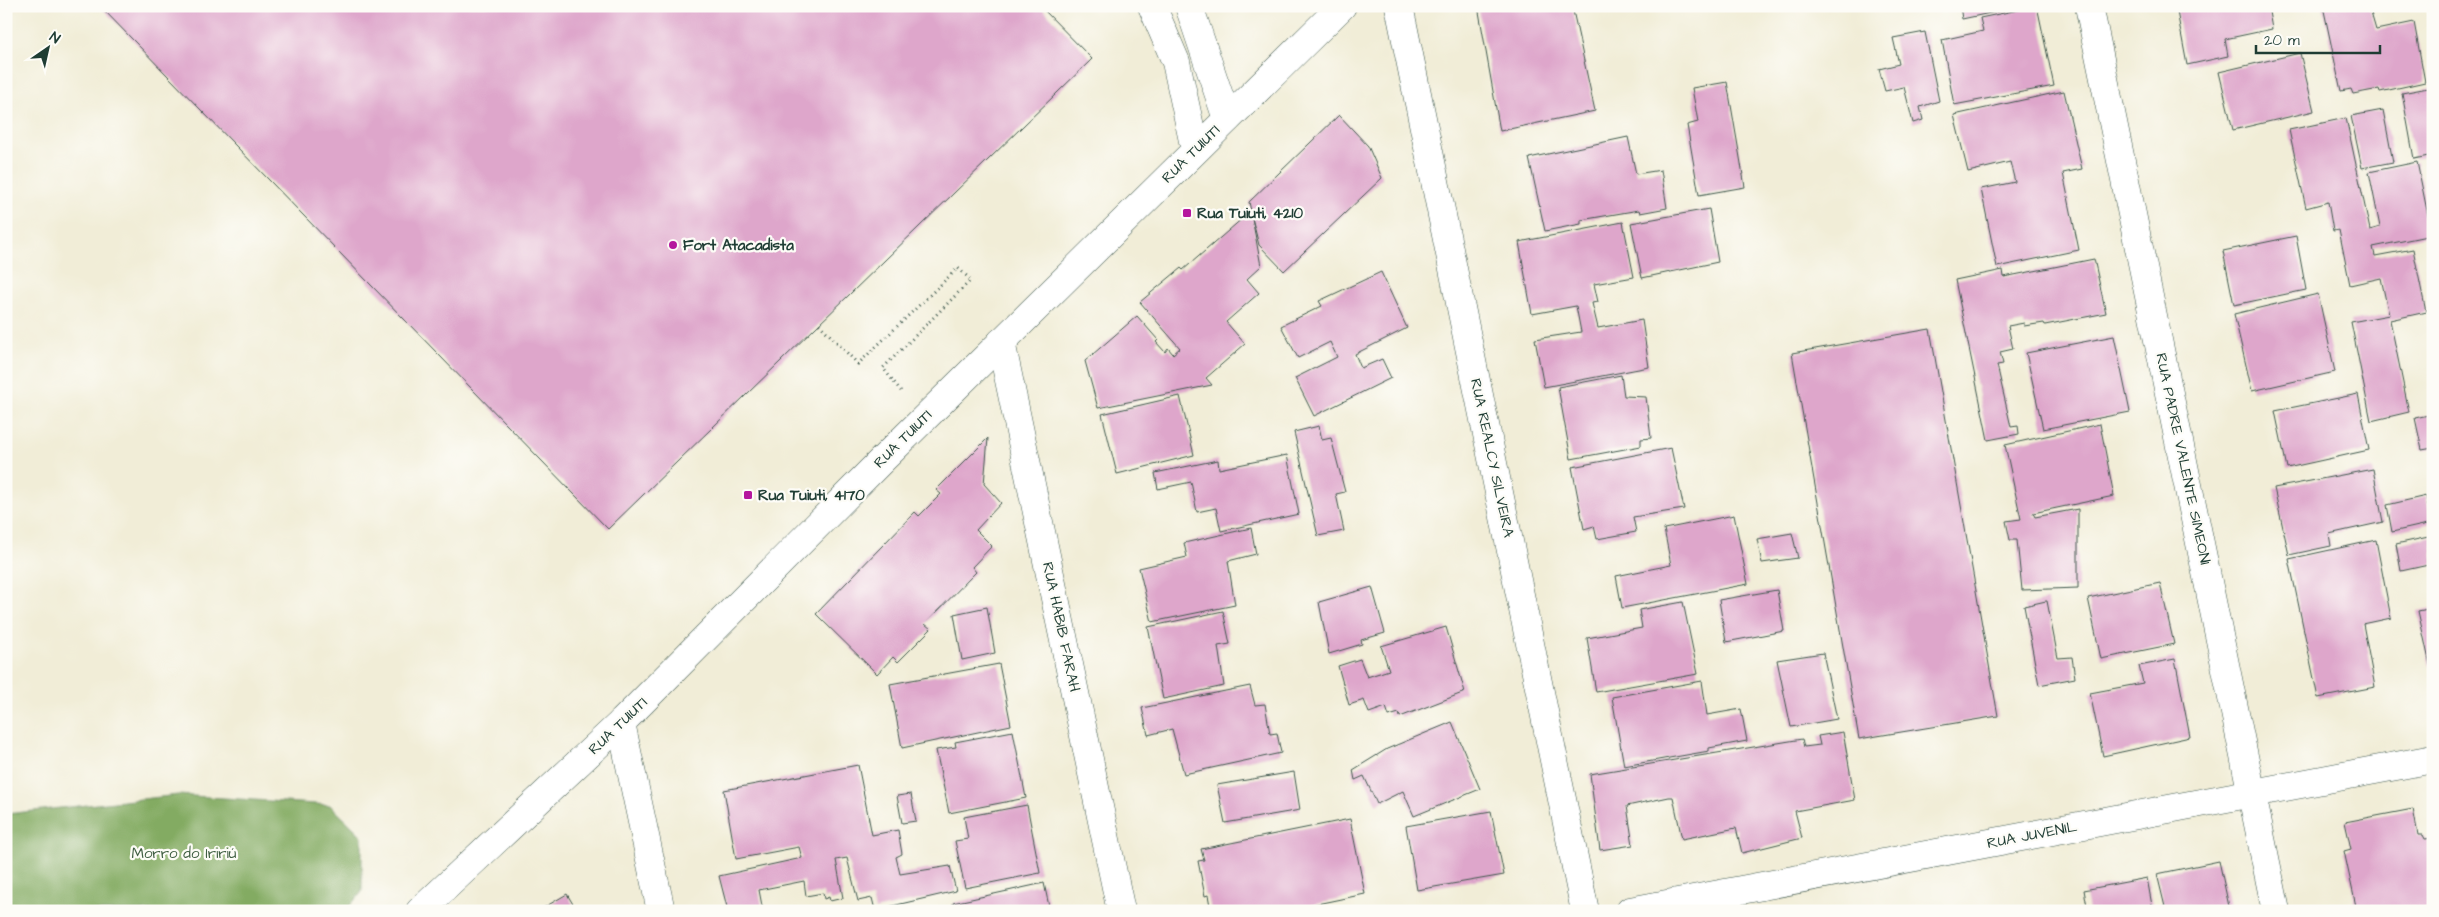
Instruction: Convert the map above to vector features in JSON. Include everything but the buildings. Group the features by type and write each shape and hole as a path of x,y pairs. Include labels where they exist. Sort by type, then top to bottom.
{"street":[{"path":"1152,6 1176,62 1195,150"},
{"path":"1189,6 1227,118"},
{"name":"RUA TUIUTI","path":"420,911 621,724 922,420 1342,6"},
{"name":"RUA REALCY SILVEIRA","path":"1398,6 1585,911"},
{"name":"RUA PADRE VALENTE SIMEONI","path":"2090,6 2276,911"},
{"name":"RUA HABIB FARAH","path":"1001,342 1121,911"},
{"path":"621,724 661,911"},
{"name":"RUA JUVENIL","path":"1630,911 2433,759"}],"path":[{"path":"819,324 858,364 958,268 971,280 883,368 922,420"}],"green space":[{"name":"Morro do Iririú","path":"178,795 330,805 362,836 362,892 345,911 6,911 6,814"}],"place":[{"name":"Rua Tuiuti, 4210","path":"1187,213"},
{"name":"Fort Atacadista","path":"673,245"},
{"name":"Rua Tuiuti, 4170","path":"748,495"}]}
